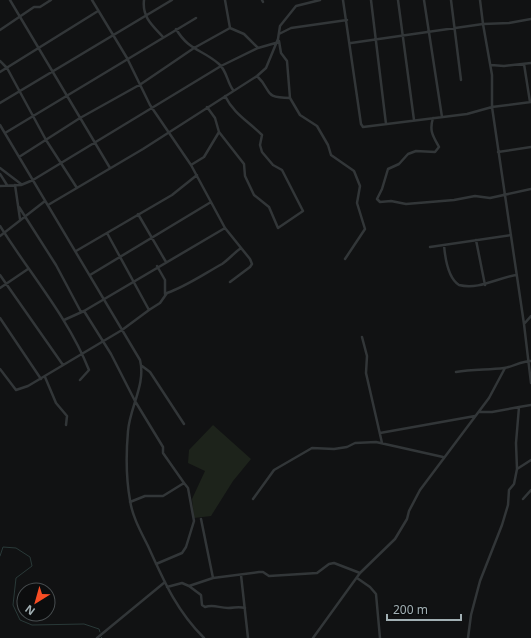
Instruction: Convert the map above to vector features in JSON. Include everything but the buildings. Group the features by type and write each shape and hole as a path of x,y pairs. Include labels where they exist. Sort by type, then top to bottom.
{"street":[{"path":"10,0 94,144 110,168"},
{"path":"0,30 20,16 51,0"},
{"path":"92,0 127,58 153,108 197,175 225,228 252,264 230,282"},
{"path":"144,0 143,9 145,15 163,37"},
{"path":"0,103 172,0"},
{"path":"225,0 230,28"},
{"path":"48,205 170,132 233,90 257,76 266,68 278,41 280,26 296,6 320,0"},
{"path":"343,0 361,124 363,127 467,114 492,107 530,102 524,64"},
{"path":"371,0 386,124"},
{"path":"398,0 414,120"},
{"path":"424,0 442,117"},
{"path":"451,0 461,80"},
{"path":"480,0 482,24 491,65 492,107 530,361 531,383"},
{"path":"0,72 98,11"},
{"path":"5,133 127,58 196,18"},
{"path":"350,42 403,36 482,24 509,23 531,19"},
{"path":"279,34 291,28 346,20"},
{"path":"19,157 80,118 141,84 194,48 230,28"},
{"path":"230,28 244,34 258,48"},
{"path":"176,29 183,42 221,66 233,90"},
{"path":"0,186 21,185 33,180 221,66 258,48 278,41"},
{"path":"278,41 287,62 290,98 300,115 317,126 328,145 331,155 354,172 360,186 357,203 365,229 345,259"},
{"path":"0,61 6,68 46,140 77,188"},
{"path":"491,65 531,63"},
{"path":"257,76 263,82 268,92 276,98 290,98"},
{"path":"208,107 215,118 219,132 244,164 246,176 254,195 260,198 269,207 278,228 303,211 282,170 273,164 262,152 260,145 262,135 247,121 240,118 225,96"},
{"path":"433,118 431,136 438,147 438,150 435,152 416,151 408,154 399,164 388,169 382,189 377,199 380,202 391,201 406,204 454,200 475,196 490,198 531,189"},
{"path":"0,125 122,330 137,352 142,366 127,436 126,459 130,502 156,564 177,606 191,625 204,638"},
{"path":"191,165 204,157 219,132"},
{"path":"498,152 531,147"},
{"path":"0,168 21,185"},
{"path":"0,174 7,185"},
{"path":"76,251 177,191 197,175"},
{"path":"15,185 20,220"},
{"path":"0,236 45,201"},
{"path":"90,275 153,239 211,202"},
{"path":"19,207 56,265 82,311 103,342 135,401 163,447 163,453 188,488 194,521 186,547 182,553 156,564"},
{"path":"138,214 166,262"},
{"path":"0,226 64,320 83,354 89,370 80,380"},
{"path":"64,320 225,228"},
{"path":"107,233 149,310"},
{"path":"430,247 510,235"},
{"path":"476,240 485,285"},
{"path":"444,245 446,258 456,284 463,286 485,285 495,279 516,275"},
{"path":"0,369 16,390 28,386 122,330 160,303 165,295 222,264 241,248"},
{"path":"157,266 165,280 165,295"},
{"path":"0,288 28,269"},
{"path":"0,274 63,365"},
{"path":"524,324 531,316"},
{"path":"0,318 41,379"},
{"path":"362,336 368,356 366,374 382,444"},
{"path":"456,372 472,369 505,368 530,361"},
{"path":"142,366 150,372 184,424"},
{"path":"313,638 360,573 395,539 407,519 409,511 420,490 443,457 466,430 500,380 505,368"},
{"path":"45,377 56,403 67,416 66,425"},
{"path":"478,412 492,412 531,405"},
{"path":"468,638 471,615 480,582 502,525 508,505 509,490 514,484 517,470 516,443 519,407"},
{"path":"380,433 475,416"},
{"path":"253,500 274,470 312,448 334,449 362,443 376,442 443,457"},
{"path":"517,470 531,460"},
{"path":"130,502 145,496 163,496 184,483"},
{"path":"523,499 531,490"},
{"path":"201,519 213,578"},
{"path":"189,586 213,578 261,571 270,576 295,573 317,573 329,564 334,563 360,573"},
{"path":"241,574 248,638"},
{"path":"357,578 370,587 376,594 380,638"},
{"path":"97,638 165,582"},
{"path":"167,587 182,583 189,586 201,595 202,605 205,607 216,605 228,608 239,606 245,608"}],"shaded area":[{"path":"213,425 251,459 233,481 211,516 194,518 192,499 205,471 188,463 189,450"}],"waterway":[{"path":"0,556 3,547 16,548 30,557 32,566 16,578 13,605 20,620 32,625 84,624 99,629 100,632"}]}
